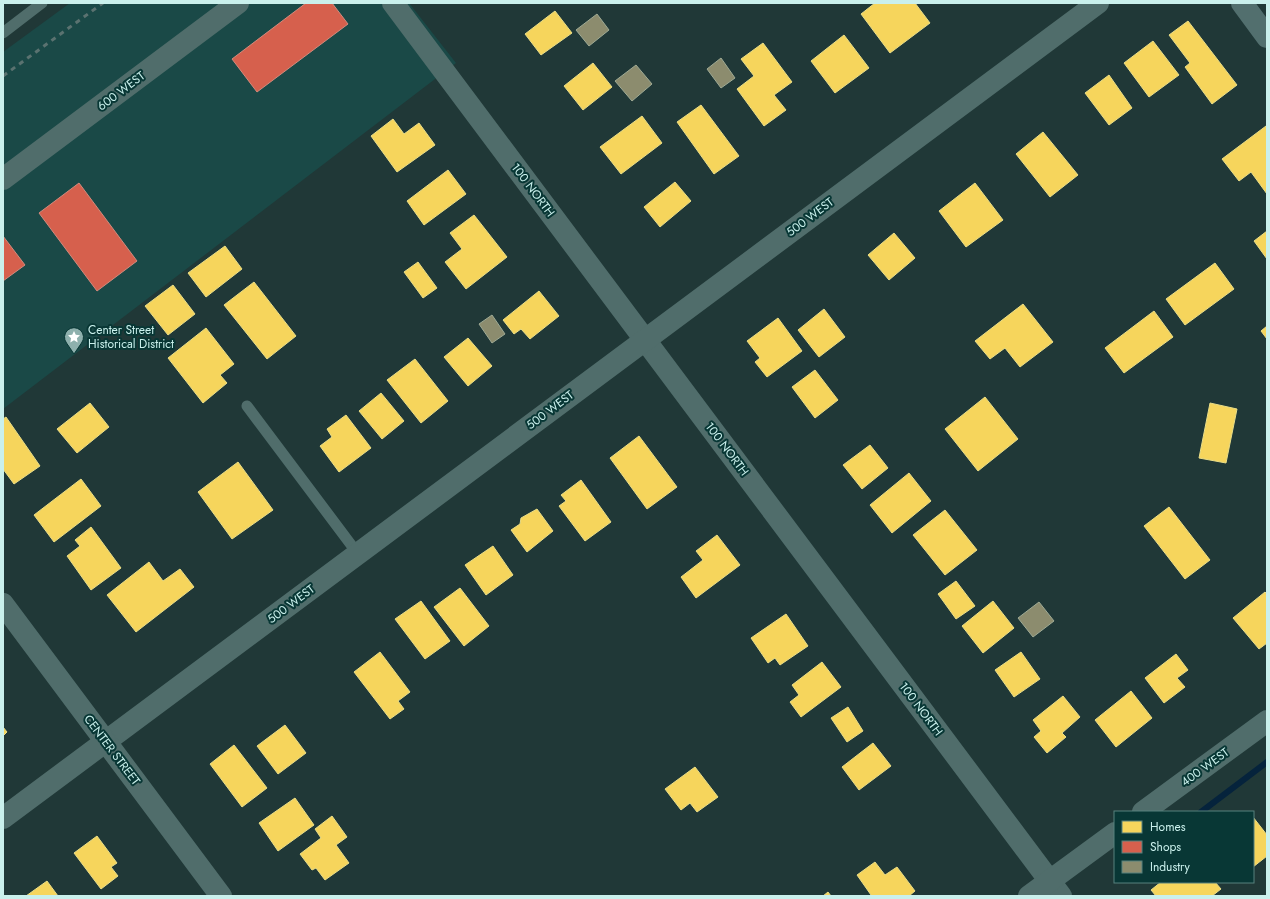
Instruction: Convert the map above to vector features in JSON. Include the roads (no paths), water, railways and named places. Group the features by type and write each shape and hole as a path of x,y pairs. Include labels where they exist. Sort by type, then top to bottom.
{"highway":[{"path":"1242,3 1267,37"}],"street":[{"name":"600 WEST","path":"3,179 238,3"},
{"name":"100 NORTH","path":"393,3 1055,888"},
{"name":"500 WEST","path":"3,818 1098,3"},
{"name":"CENTER STREET","path":"3,604 221,896"},
{"name":"400 WEST","path":"1144,811 1267,721"},
{"path":"1029,896 1055,888 1114,834"}],"lane":[{"path":"3,33 42,3"},
{"path":"248,406 358,554"}],"waterway":[{"path":"1202,811 1267,762"}],"railway":[{"path":"3,76 103,3"}],"place":[{"name":"Center Street Historical District","path":"74,354"}]}
